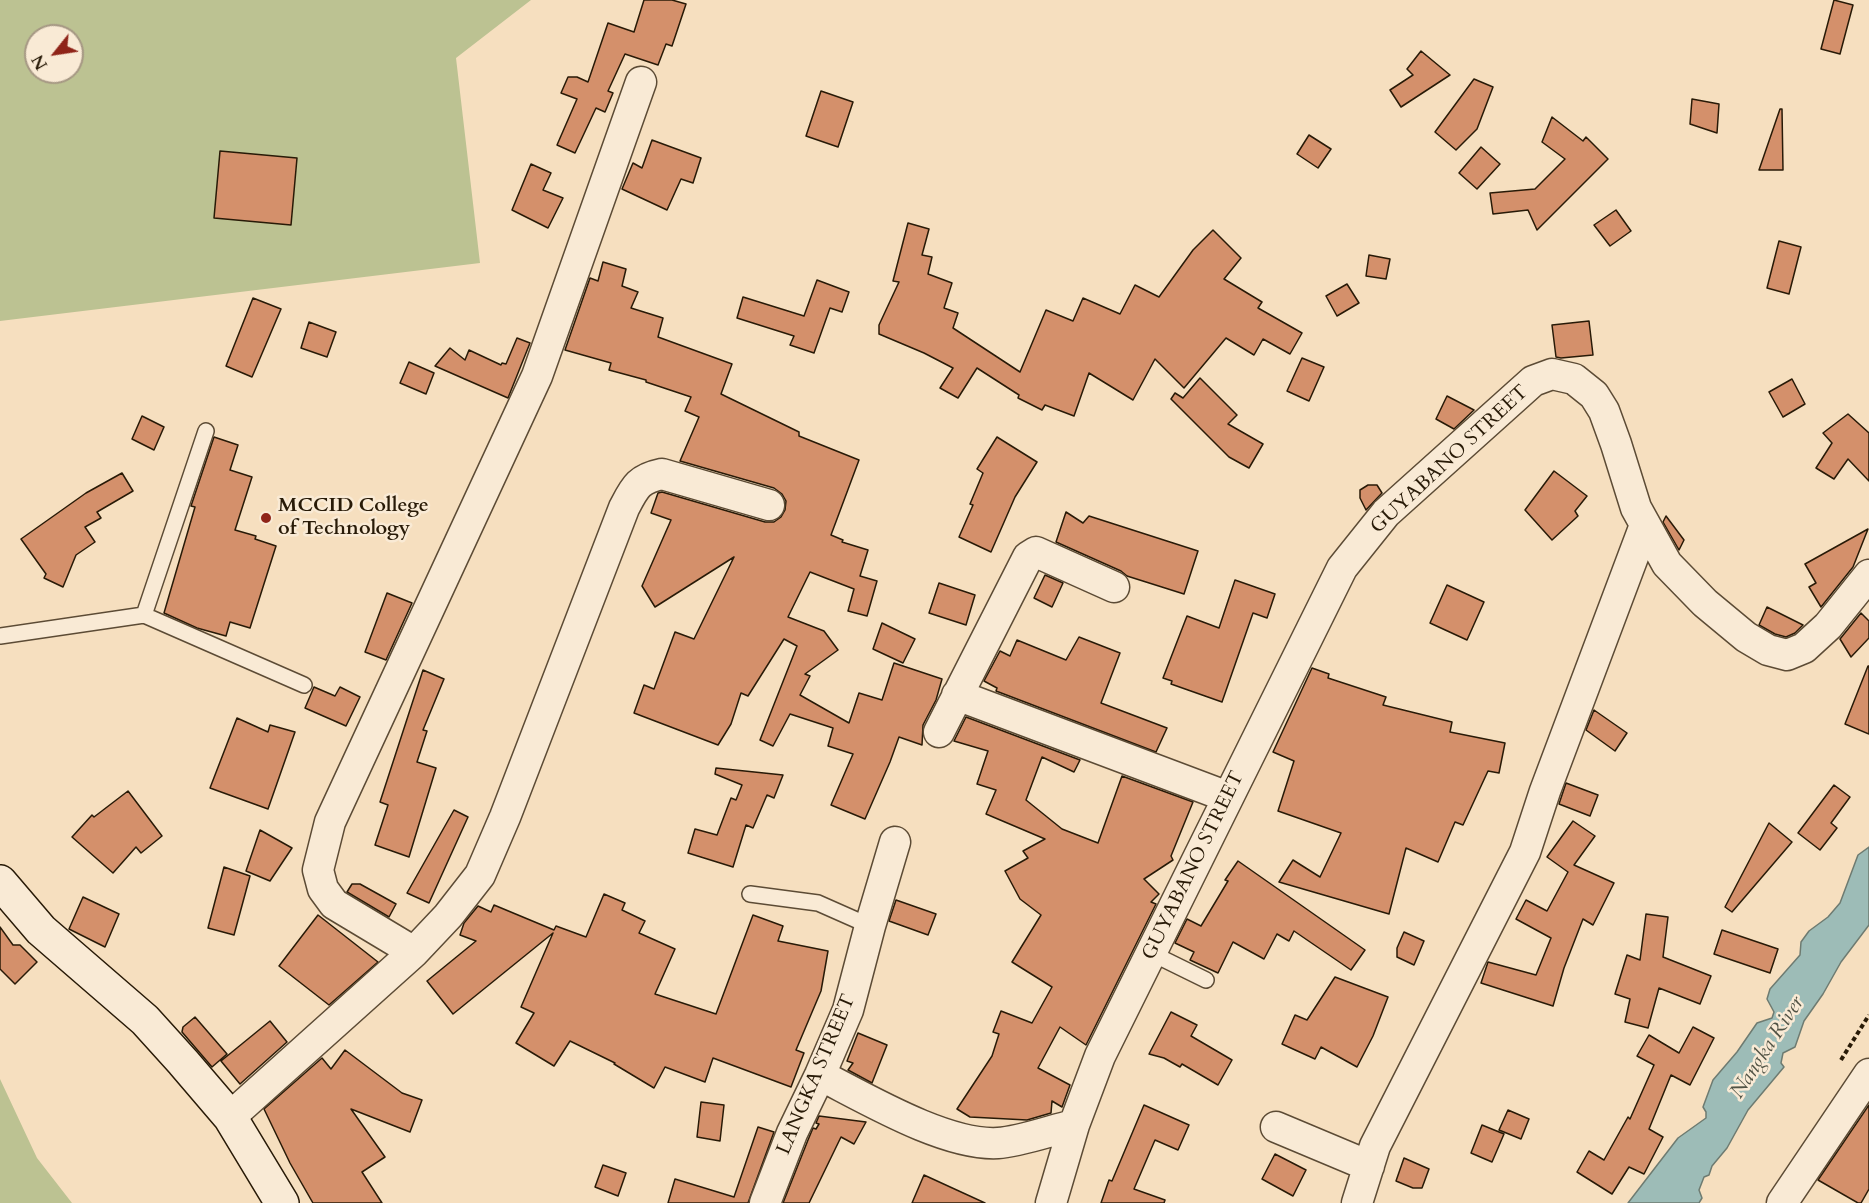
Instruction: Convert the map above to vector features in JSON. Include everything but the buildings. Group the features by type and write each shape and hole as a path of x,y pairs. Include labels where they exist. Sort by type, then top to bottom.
{"street":[{"path":"414,952 334,904 323,889 318,870 330,822 537,376 641,82"},
{"name":"GUYABANO STREET","path":"1051,1203 1074,1125 1100,1056 1342,568 1386,513 1533,381 1552,374 1574,379 1594,395 1604,411 1636,508 1667,564 1705,603 1746,637 1768,650 1787,655 1804,648 1828,626 1869,574"},
{"path":"230,1117 414,952 448,916 480,875 505,817 624,508 633,491 646,477 662,474 769,505"},
{"path":"1357,1203 1375,1146 1525,852 1545,791 1645,525"},
{"path":"939,732 1028,557 1036,552 1048,556 1114,587"},
{"path":"957,695 1228,797"},
{"name":"LANGKA STREET","path":"765,1203 792,1133 820,1076 848,1010 895,842"},
{"path":"0,882 41,930 145,1020 230,1117 282,1203"},
{"path":"1782,1203 1869,1074"},
{"path":"820,1076 946,1135 974,1142 999,1143 1074,1125"},
{"path":"1276,1127 1369,1166"}],"lane":[{"path":"144,615 206,431"},
{"path":"0,636 144,615 304,685"},
{"path":"750,894 818,903 870,926"},
{"path":"1151,953 1206,980"}],"green space":[{"path":"0,0 531,0 456,58 480,263 0,321"},
{"path":"0,1079 37,1158 72,1203 0,1203"}],"water":[{"name":"Nangka River","path":"1869,847 1869,925 1841,962 1804,1021 1795,1047 1783,1053 1781,1063 1784,1067 1748,1110 1727,1148 1712,1166 1709,1175 1704,1177 1699,1190 1702,1198 1699,1203 1628,1203 1678,1138 1706,1118 1703,1107 1713,1080 1737,1052 1757,1023 1772,1018 1774,1012 1767,999 1770,989 1800,955 1801,942 1809,931 1828,917 1840,903 1858,855"}],"place":[{"name":"MCCID College of Technology","path":"266,518"}]}
